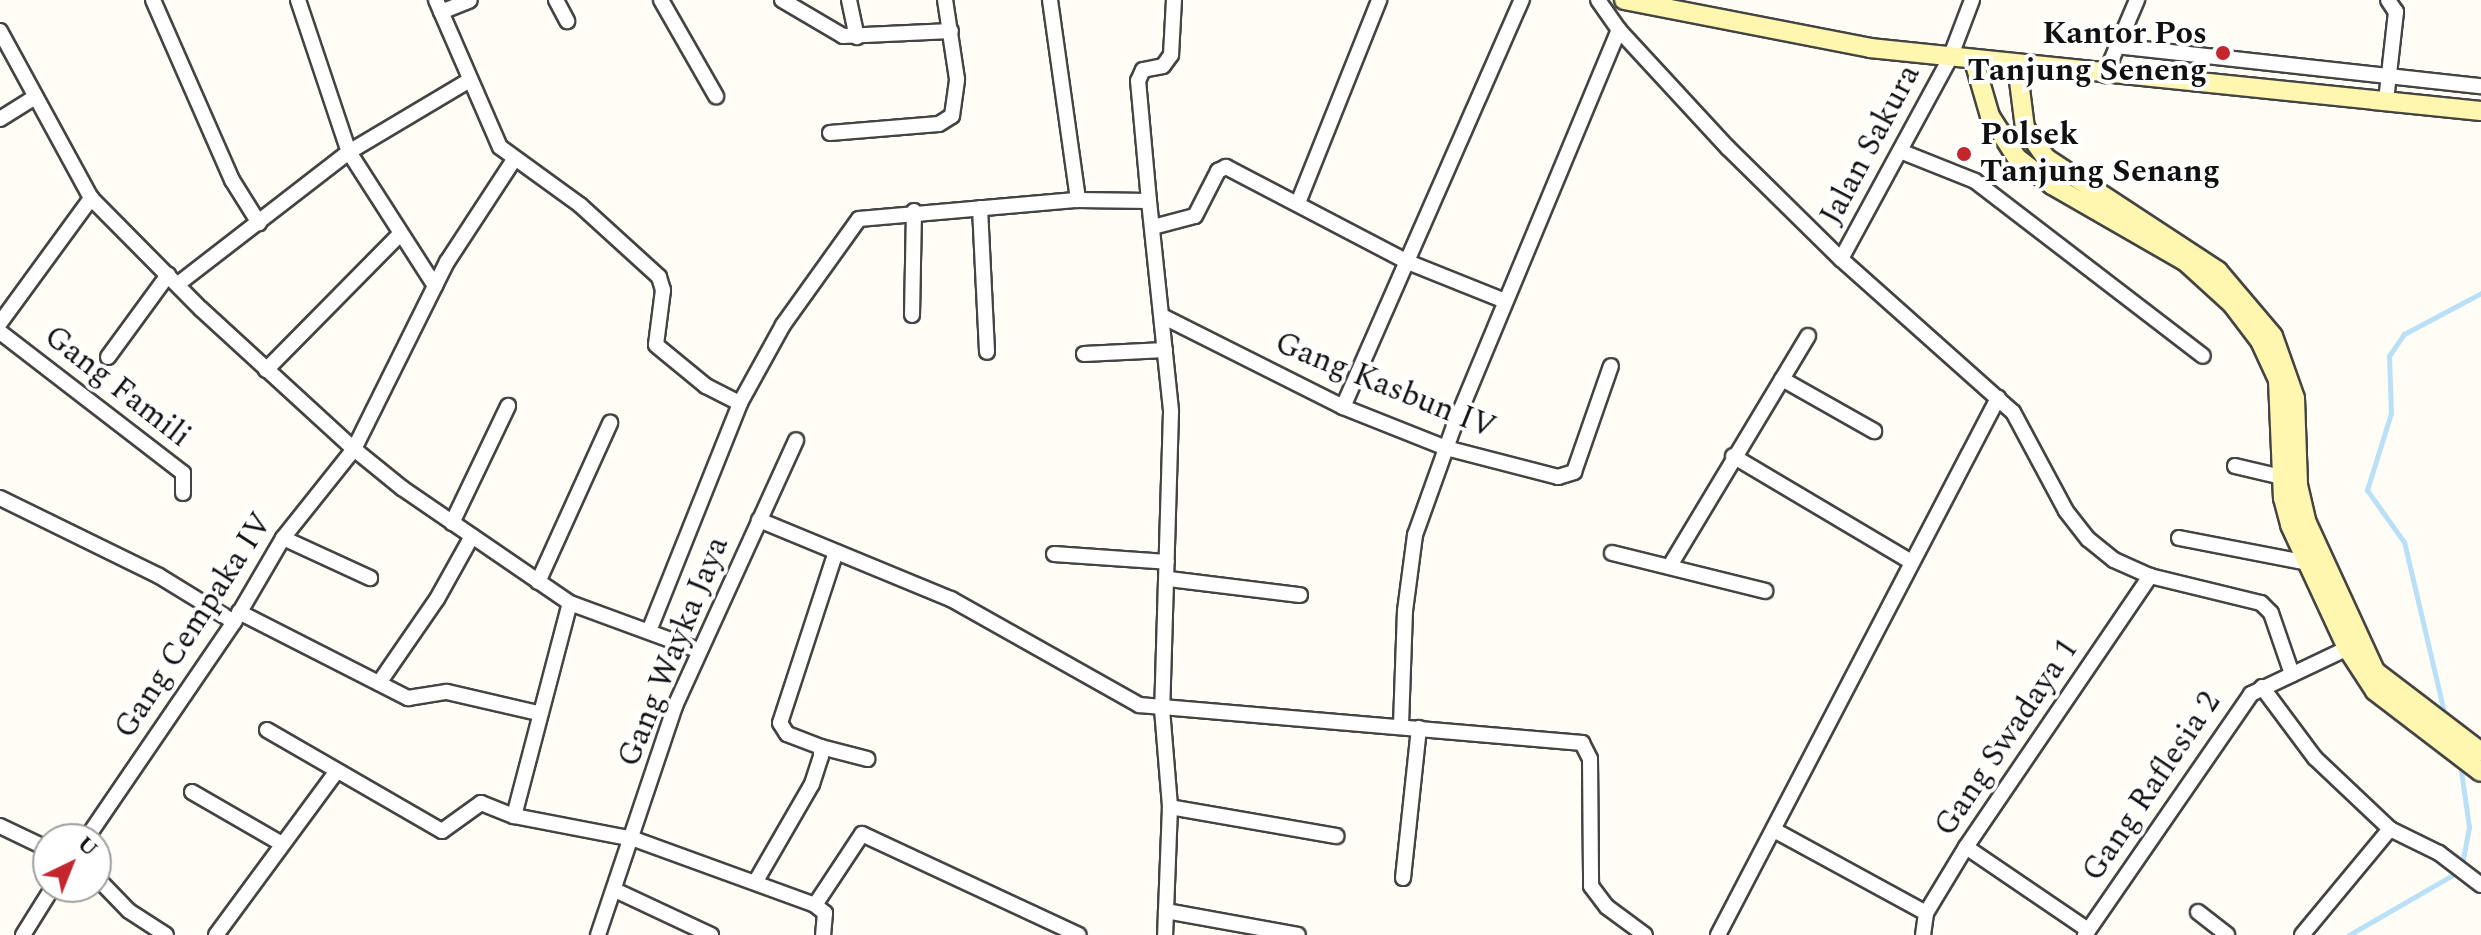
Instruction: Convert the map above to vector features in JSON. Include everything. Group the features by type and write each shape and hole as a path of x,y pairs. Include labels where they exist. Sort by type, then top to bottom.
{"street":[{"path":"153,0 232,180 259,223"},
{"path":"298,0 349,152 399,235 435,286"},
{"path":"470,0 438,6 468,81 500,147 513,161 580,205 659,277 663,290 656,345 706,386 740,403"},
{"path":"556,0 567,21"},
{"path":"661,0 716,96"},
{"path":"782,0 829,30 857,37 951,31"},
{"path":"849,0 857,37"},
{"path":"830,133 948,120 957,98 945,0"},
{"path":"1050,0 1078,200"},
{"path":"1165,935 1170,807 1162,709 1169,579 1171,412 1164,317 1138,81 1143,70 1163,66 1171,55 1174,0"},
{"path":"1298,203 1379,0"},
{"path":"1343,407 1522,0"},
{"path":"1598,0 1619,30 1841,259 1998,398 2023,425 2075,526 2100,551 2150,576 2267,607 2292,674"},
{"path":"1624,0 1814,39 1950,58 2481,111"},
{"name":"Jalan Sakura","path":"1841,259 1950,58 1972,0"},
{"path":"2105,75 2137,0"},
{"path":"2386,101 2396,12 2388,0"},
{"path":"1401,725 1409,564 1446,448 1619,30"},
{"path":"0,31 91,198 266,370 354,449 452,523 570,603 698,650"},
{"path":"2116,46 2481,86"},
{"path":"1974,61 1990,116 2017,158 2052,185 2186,262 2232,304 2260,341 2278,380 2282,477 2290,525 2308,563 2355,645 2375,671 2475,753"},
{"path":"2017,65 2025,128 2046,158 2218,271 2273,336 2295,398 2301,502 2375,691 2442,743 2475,753"},
{"path":"108,357 173,279 259,223 349,152 468,81"},
{"path":"0,119 34,98"},
{"path":"1900,151 1975,181 2203,356"},
{"name":"Gang Cempaka IV","path":"97,823 236,617 283,538 354,449 435,286 513,161"},
{"path":"1153,227 1195,216 1223,167 1408,262 1505,301"},
{"path":"0,323 91,198"},
{"path":"649,631 740,403 783,325 855,224 869,214 1078,200 1149,201"},
{"path":"980,208 987,352"},
{"path":"912,315 914,211"},
{"path":"266,370 399,235"},
{"path":"0,291 13,303"},
{"name":"Gang Kasbun IV","path":"1164,317 1343,407 1446,448 1569,477 1611,366"},
{"name":"Gang Famili","path":"0,332 183,473 183,493"},
{"path":"1671,564 1733,456 1808,336"},
{"path":"1084,354 1165,350"},
{"path":"1782,379 1874,431"},
{"path":"1718,935 1910,561 1998,398"},
{"path":"452,523 508,406"},
{"path":"538,582 610,423"},
{"name":"Gang Wayka Jaya","path":"598,935 617,891 656,759 698,650 796,440"},
{"path":"1733,456 1910,561"},
{"path":"2235,466 2282,477"},
{"path":"0,498 236,617 408,698 447,692 538,713"},
{"path":"759,520 951,599 1124,699 1162,709 1401,725 1584,746 1590,759 1591,886 1607,907 1643,934"},
{"path":"379,683 437,599 472,536"},
{"path":"283,538 370,578"},
{"path":"2179,538 2308,563"},
{"path":"836,552 780,723 787,734 867,759"},
{"path":"1612,553 1671,564 1765,591"},
{"path":"1054,554 1167,562"},
{"name":"Gang Swadaya 1","path":"1923,935 1926,913 1966,847 2150,576"},
{"path":"1169,579 1300,595"},
{"path":"514,816 538,713 570,603"},
{"name":"Gang Raflesia 2","path":"2086,933 2236,711 2262,687 2355,645"},
{"path":"2262,687 2315,758 2390,829 2439,853 2476,880"},
{"path":"1403,878 1419,728"},
{"path":"267,730 444,832 476,804 514,816 634,839 815,905 826,916 823,935"},
{"path":"756,881 812,784 821,747"},
{"path":"216,935 336,772"},
{"path":"192,792 282,844"},
{"path":"1170,807 1336,836"},
{"path":"0,826 32,841"},
{"path":"2302,935 2390,829"},
{"path":"1774,830 1926,913"},
{"path":"815,905 862,834 1079,935"},
{"path":"1966,847 2086,933"},
{"path":"617,891 711,935"},
{"path":"112,893 129,911 166,935"},
{"path":"23,935 43,903"},
{"path":"1166,911 1298,935"},
{"path":"2198,912 2227,935"}],"waterway":[{"path":"2444,712 2404,542 2367,490 2391,413 2389,356 2404,334 2481,293"},
{"path":"2349,935 2461,870 2469,827 2461,771"}],"place":[{"name":"Kantor Pos Tanjung Seneng","path":"2223,53"},
{"name":"Polsek Tanjung Senang","path":"1964,154"}]}
